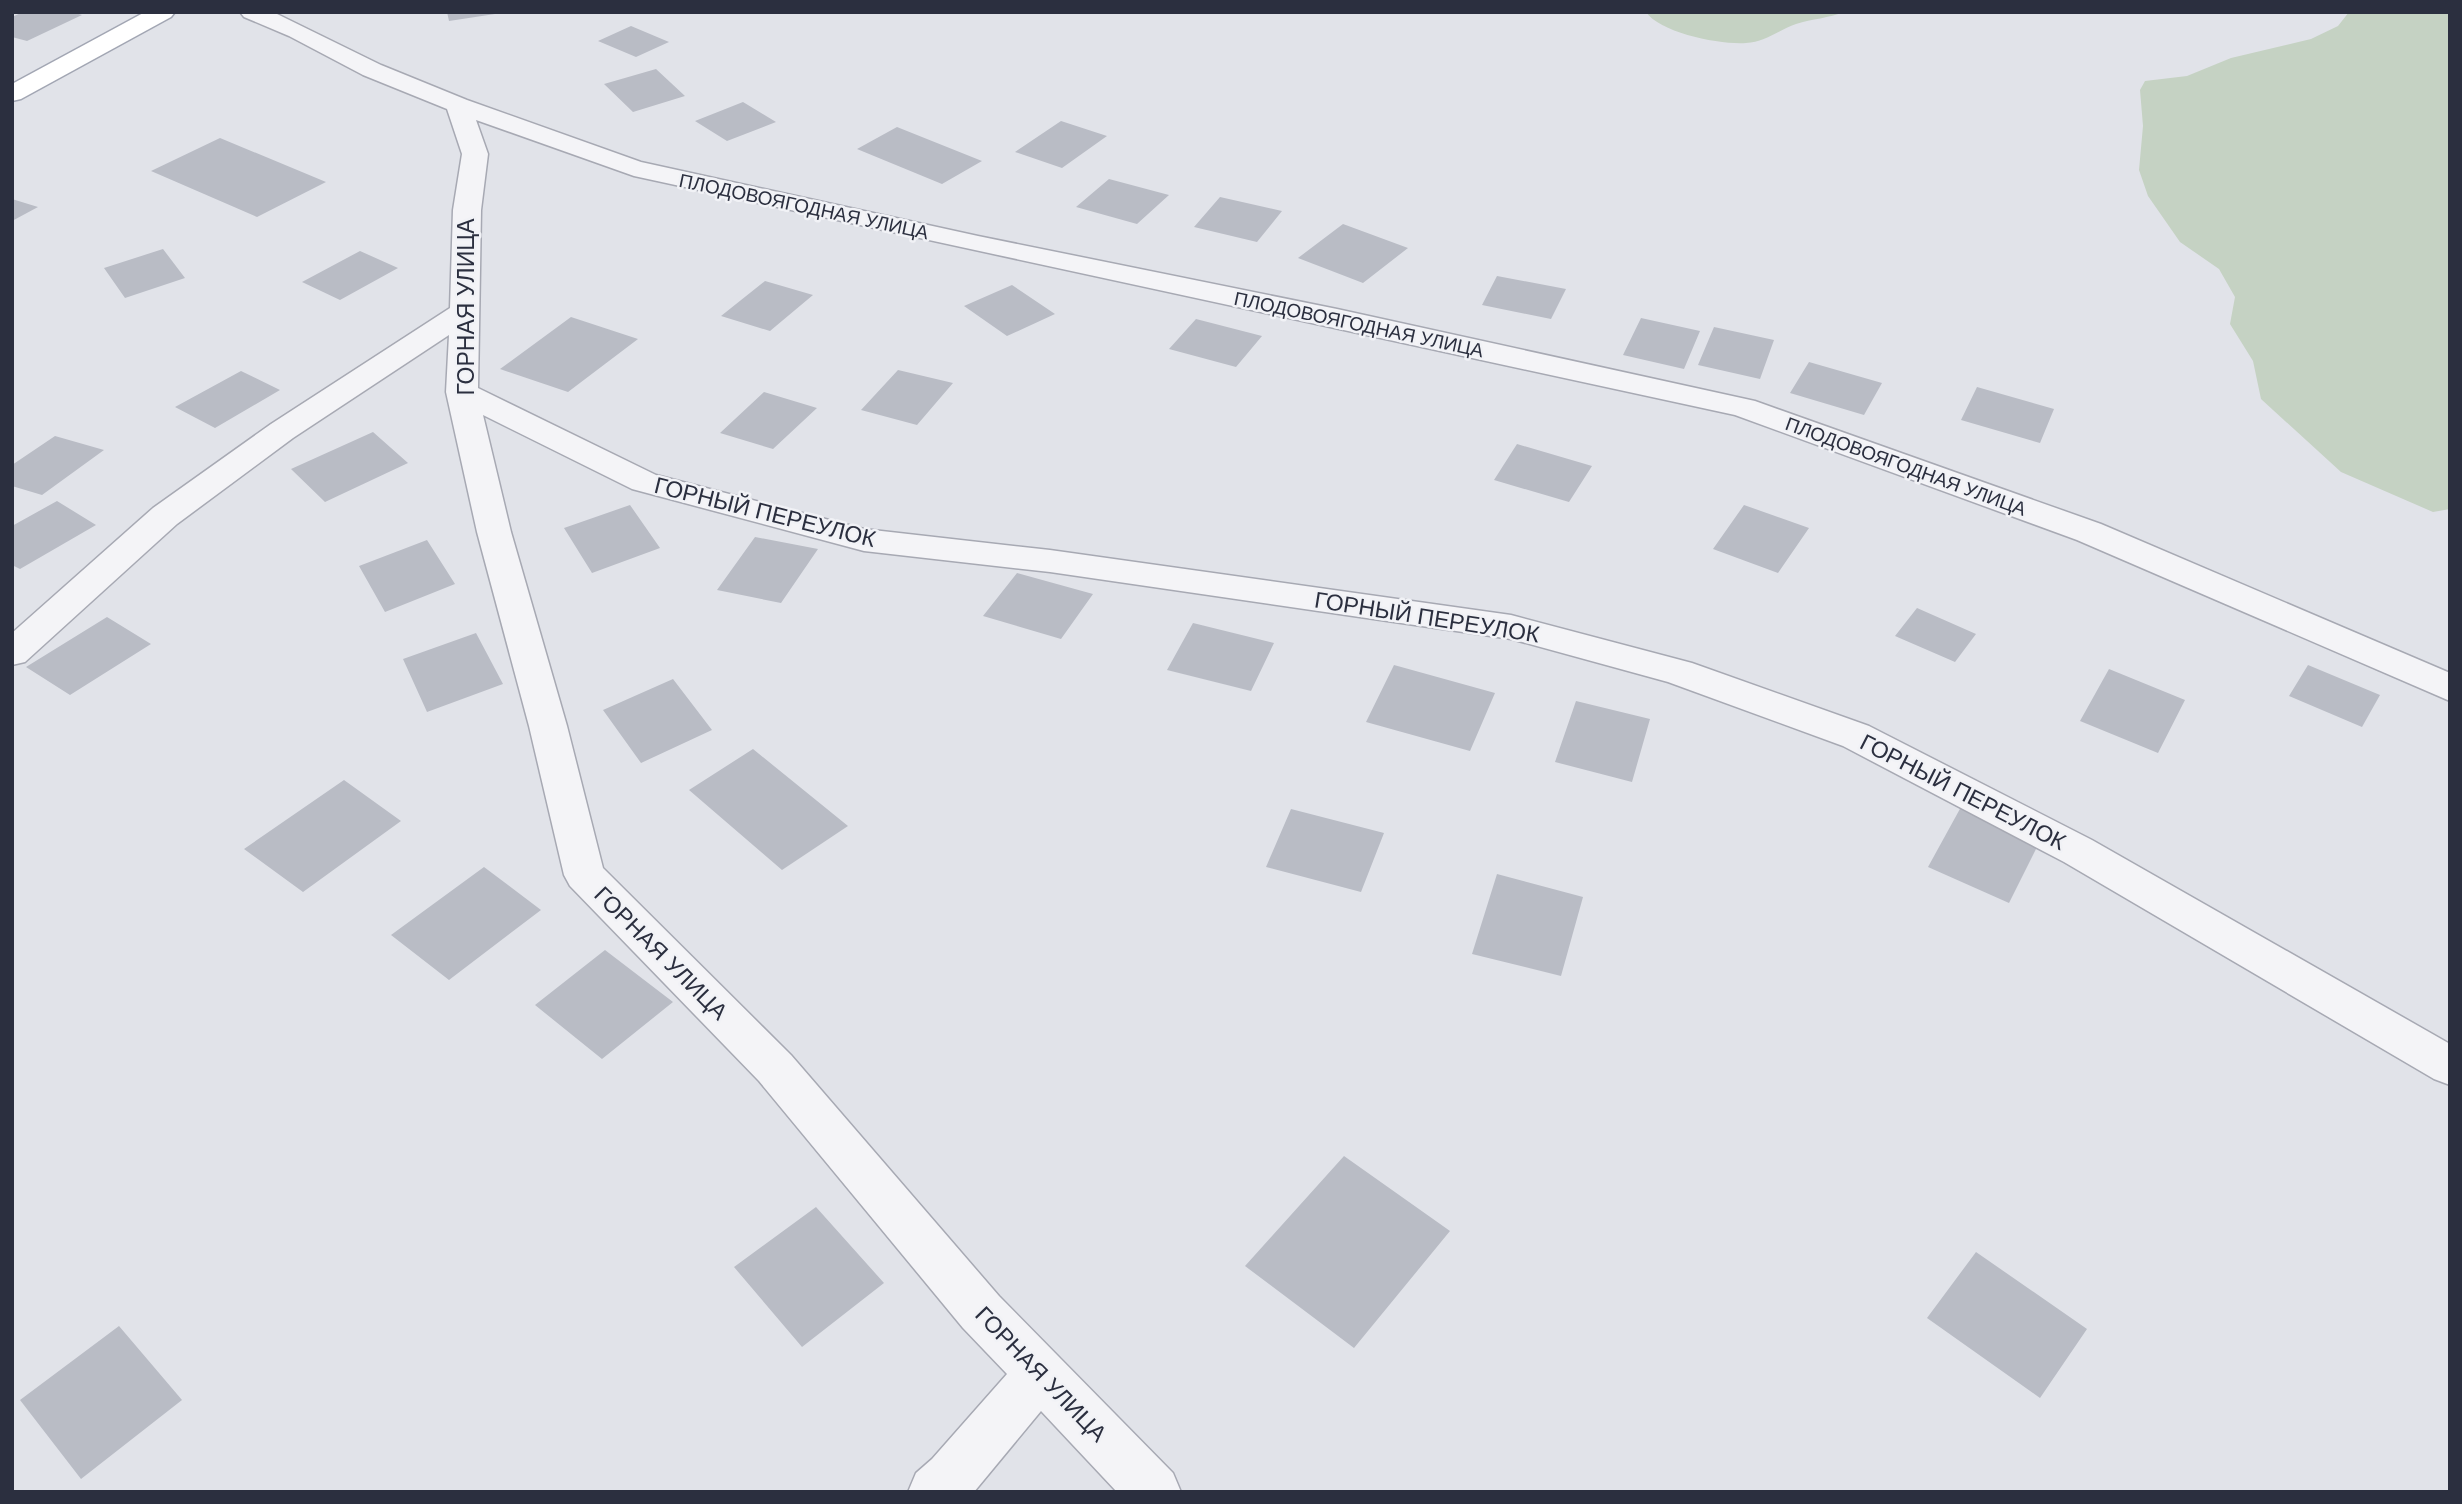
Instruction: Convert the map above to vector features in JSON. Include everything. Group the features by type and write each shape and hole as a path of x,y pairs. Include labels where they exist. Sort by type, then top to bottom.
{"main road":[{"path":"12,94 163,12"}],"street":[{"name":"ПЛОДОВОЯГОДНАЯ УЛИЦА","path":"252,12 297,31 372,70 458,105 634,168 1744,408 2089,532 2450,688"},
{"name":"ГОРНАЯ УЛИЦА","path":"458,105 475,154 467,210 463,392 494,532 548,726 584,875 775,1068 981,1312 1154,1492"},
{"path":"12,653 165,516 282,431 464,312"},
{"name":"ГОРНЫЙ ПЕРЕУЛОК","path":"463,392 644,482 864,540 1050,561 1511,627 1679,672 1856,736 2078,851 2450,1066"},
{"path":"935,1492 951,1478 1040,1374"}],"green space":[{"path":"1646,12 1844,12 1796,24 1759,40 1735,43 1707,40 1677,32"},
{"path":"2349,12 2450,12 2450,509 2433,512 2341,472 2261,399 2253,361 2230,324 2235,297 2219,269 2180,242 2148,196 2139,170 2143,126 2140,90 2145,81 2187,76 2231,58 2311,39 2338,26"}],"building":[{"path":"23,12 72,12 82,15 27,41 12,37 12,17"},
{"path":"447,12 495,12 495,14 449,21"},
{"path":"631,26 669,42 636,57 598,41"},
{"path":"656,69 685,96 633,112 604,84"},
{"path":"743,102 776,122 727,141 695,121"},
{"path":"1061,121 1107,136 1062,168 1015,152"},
{"path":"897,127 982,161 942,184 857,149"},
{"path":"220,138 326,182 257,217 151,171"},
{"path":"1109,179 1169,195 1137,224 1076,207"},
{"path":"1220,197 1282,211 1257,242 1194,227"},
{"path":"12,199 38,207 12,221"},
{"path":"1343,224 1408,248 1363,283 1298,258"},
{"path":"163,249 185,278 125,298 104,268"},
{"path":"360,251 398,268 340,300 302,282"},
{"path":"1497,276 1566,289 1551,319 1482,305"},
{"path":"765,281 813,295 770,331 721,316"},
{"path":"1012,285 1055,314 1007,336 964,306"},
{"path":"571,317 638,339 568,392 500,369"},
{"path":"1641,318 1700,331 1684,369 1623,355"},
{"path":"1196,319 1262,336 1236,367 1169,349"},
{"path":"1714,327 1774,340 1760,379 1698,365"},
{"path":"1809,362 1882,383 1864,415 1790,393"},
{"path":"898,370 953,383 917,425 861,410"},
{"path":"241,371 280,390 215,428 175,407"},
{"path":"1977,387 2054,409 2040,443 1961,420"},
{"path":"764,392 817,408 773,449 720,433"},
{"path":"373,432 408,463 325,502 291,469"},
{"path":"55,436 104,450 42,495 12,486 12,465"},
{"path":"1517,444 1592,466 1569,502 1494,480"},
{"path":"57,501 96,525 20,569 12,565 12,526"},
{"path":"630,505 660,548 592,573 564,528"},
{"path":"1744,505 1809,528 1778,573 1713,549"},
{"path":"755,537 818,549 781,603 717,590"},
{"path":"427,540 455,584 385,612 359,566"},
{"path":"1017,573 1093,594 1061,639 983,616"},
{"path":"1917,608 1976,634 1955,662 1895,636"},
{"path":"107,617 151,644 70,695 26,667"},
{"path":"1193,623 1274,643 1251,691 1167,670"},
{"path":"476,633 503,684 427,712 403,659"},
{"path":"1394,665 1495,693 1470,751 1366,722"},
{"path":"2308,665 2380,695 2362,727 2289,696"},
{"path":"2109,669 2185,700 2158,753 2080,721"},
{"path":"673,679 712,730 641,763 603,710"},
{"path":"1576,701 1650,719 1632,782 1555,762"},
{"path":"753,749 848,826 782,870 689,790"},
{"path":"344,780 401,821 303,892 244,849"},
{"path":"1961,807 2040,841 2009,903 1928,867"},
{"path":"1291,809 1384,833 1361,892 1266,867"},
{"path":"484,867 541,910 449,980 391,935"},
{"path":"1497,874 1583,897 1561,976 1472,954"},
{"path":"605,950 673,1002 602,1059 535,1005"},
{"path":"1344,1156 1450,1231 1354,1348 1245,1266"},
{"path":"816,1207 884,1283 802,1347 734,1267"},
{"path":"1976,1252 2087,1329 2040,1398 1927,1318"},
{"path":"119,1326 182,1400 81,1479 20,1400"}]}
